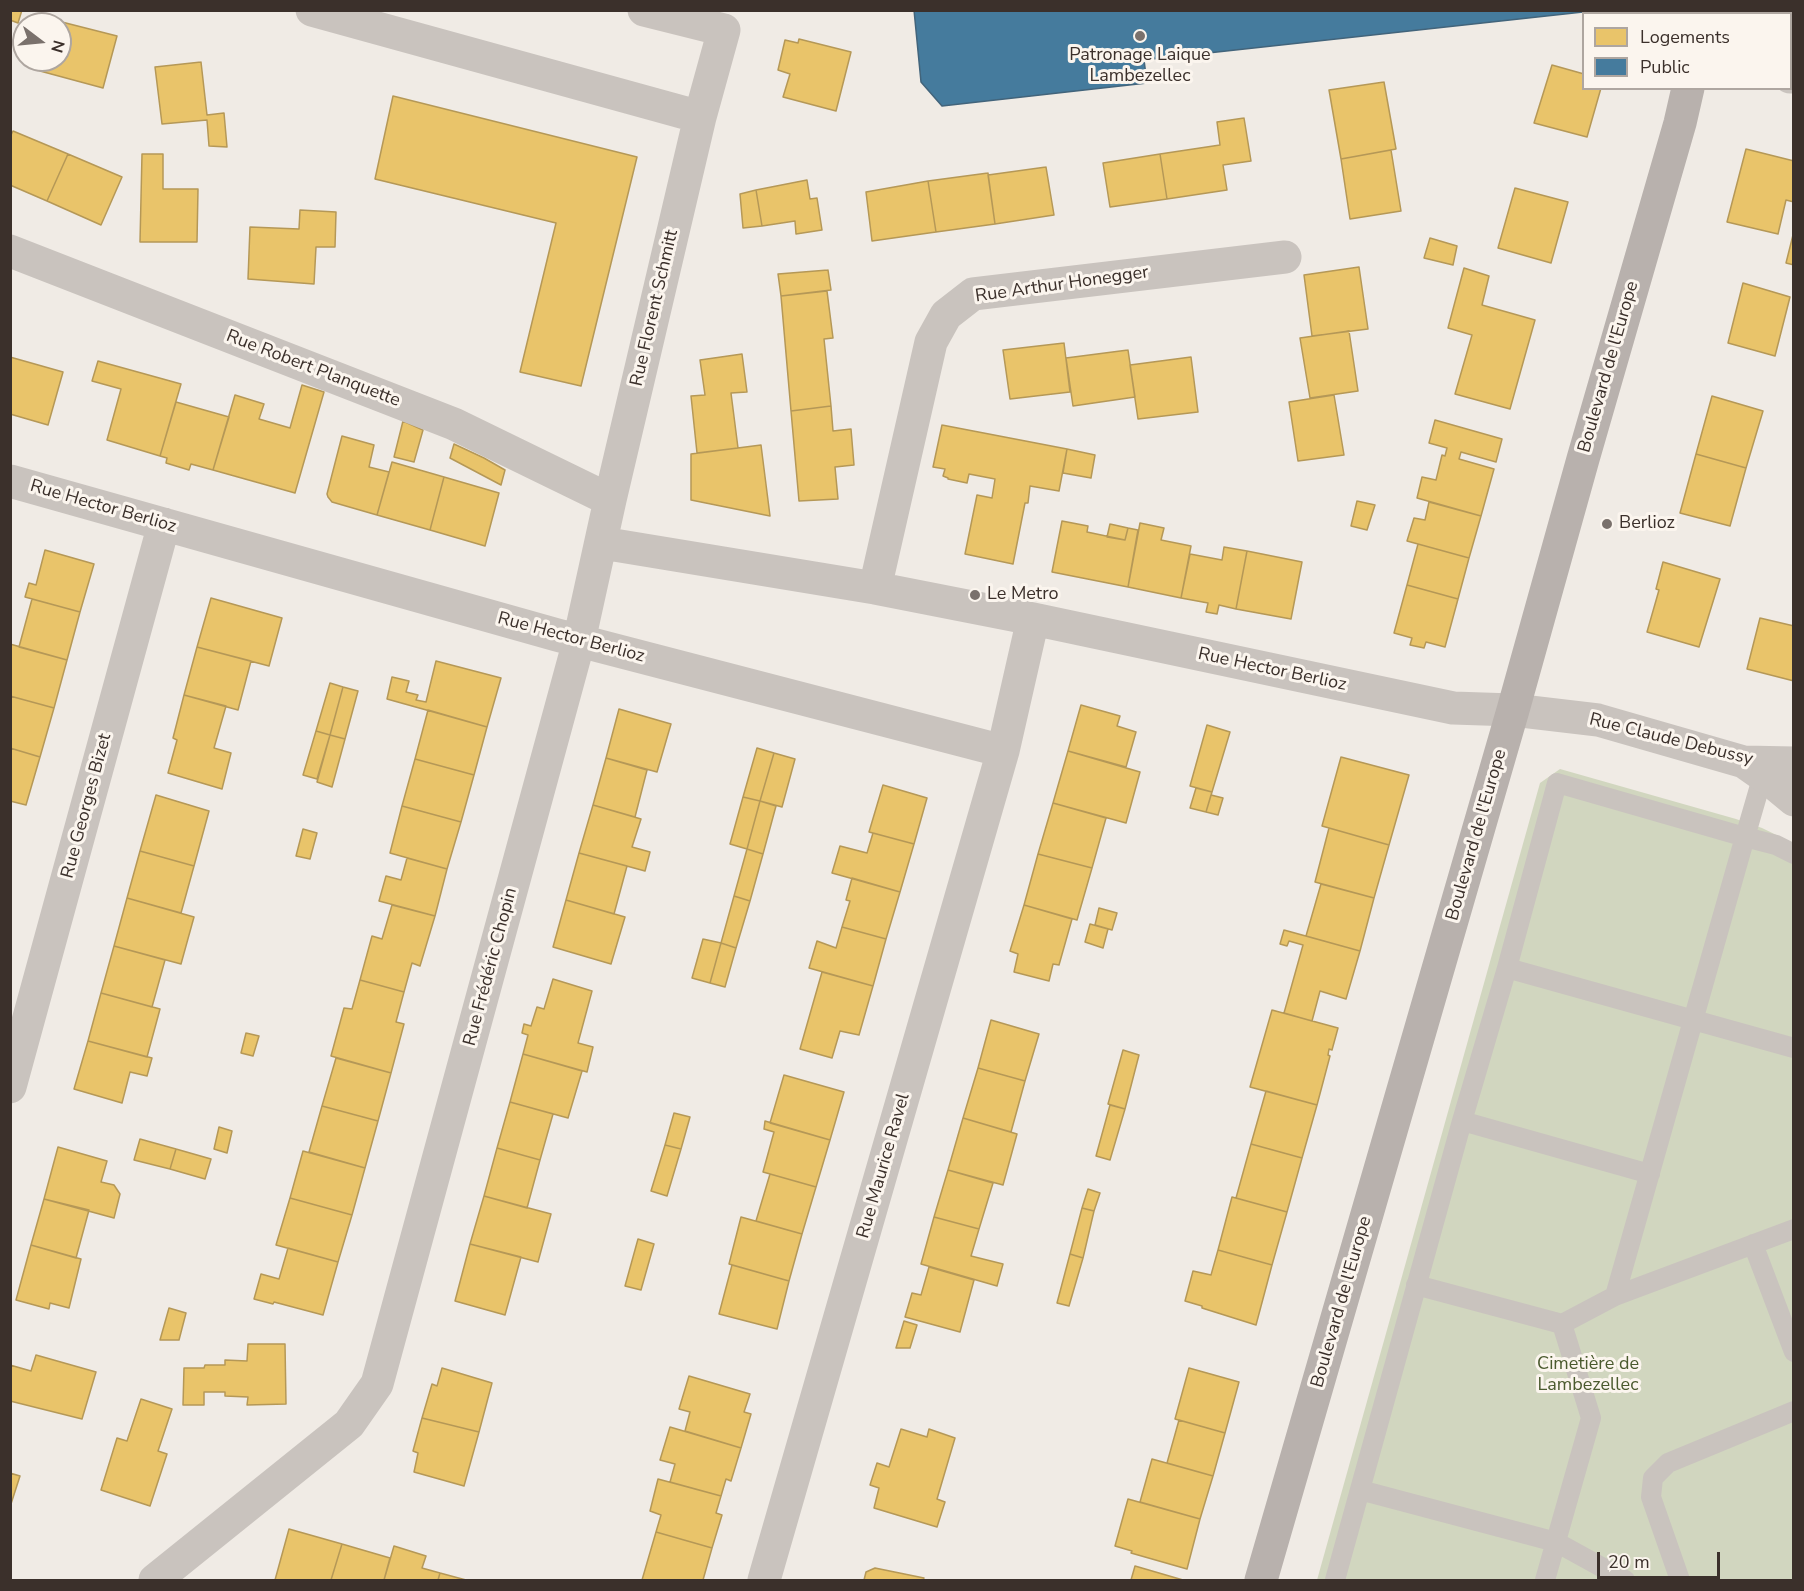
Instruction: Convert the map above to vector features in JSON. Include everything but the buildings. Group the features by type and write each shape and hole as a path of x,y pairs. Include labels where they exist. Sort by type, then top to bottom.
{"main road":[{"name":"Boulevard de l'Europe","path":"1261,1581 1513,710 1688,90"}],"street":[{"name":"Rue Florent Schmitt","path":"610,500 700,117 724,30 644,10"},
{"path":"329,13 700,117"},
{"name":"Rue Robert Planquette","path":"10,250 454,424 610,500"},
{"name":"Rue Arthur Honegger","path":"875,588 931,342 946,315 973,294 1285,257"},
{"name":"Rue Hector Berlioz","path":"10,481 579,641 1003,751"},
{"name":"Rue Frédéric Chopin","path":"155,1581 349,1424 377,1384 579,641 610,500"},
{"name":"Rue Georges Bizet","path":"10,1087 164,524"},
{"name":"Rue Hector Berlioz","path":"602,543 875,588 1033,619 1433,705 1513,710"},
{"path":"1003,751 1033,619"},
{"name":"Rue Claude Debussy","path":"1513,710 1598,720 1753,769 1794,763"},
{"name":"Rue Maurice Ravel","path":"764,1581 1003,751"},
{"path":"1753,769 1794,800"}],"lane":[{"path":"1615,1296 1745,837 1753,769"},
{"path":"1335,1581 1557,783 1776,845 1794,854"},
{"path":"1507,968 1794,1048"},
{"path":"1462,1120 1650,1174"},
{"path":"1416,1286 1562,1324 1615,1296 1794,1229"},
{"path":"1753,1244 1794,1352"},
{"path":"1545,1581 1591,1418 1562,1324"},
{"path":"1680,1581 1651,1497 1653,1478 1668,1463 1794,1411"},
{"path":"1360,1490 1556,1542 1625,1581"}],"green space":[{"name":"Cimetière de Lambezellec","path":"1560,769 1736,819 1793,843 1793,1580 1317,1580 1540,783"}],"place":[{"name":"Patronage Laique Lambezellec","path":"1140,36"},
{"name":"Berlioz","path":"1607,524"},
{"name":"Le Metro","path":"975,595"}]}
